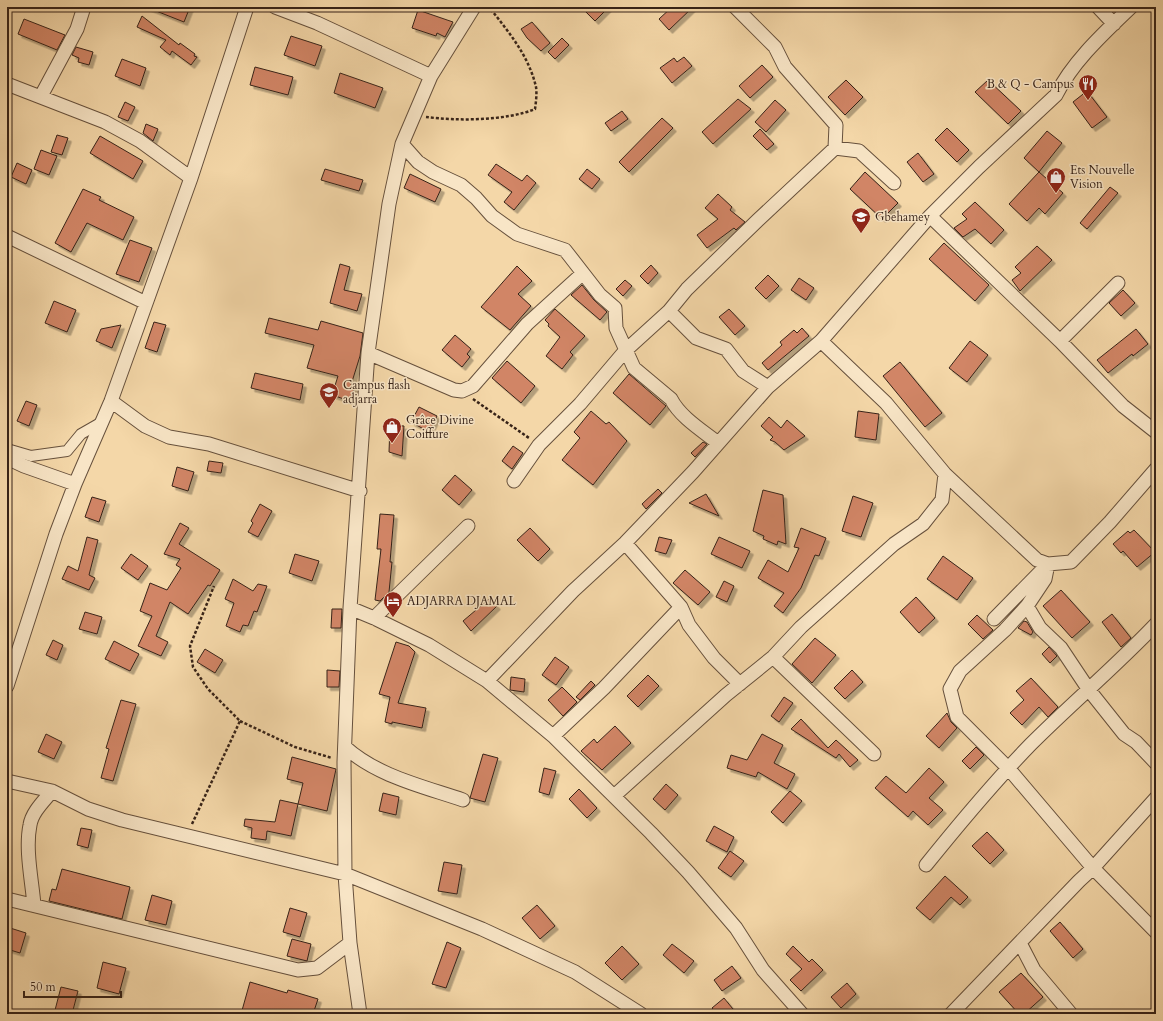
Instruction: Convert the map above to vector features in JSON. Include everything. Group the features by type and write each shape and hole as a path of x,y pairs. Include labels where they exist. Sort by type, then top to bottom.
{"street":[{"path":"41,96 78,29 84,7"},
{"path":"7,686 56,534 75,484 111,401 191,178 247,7"},
{"path":"276,7 317,23 431,76"},
{"path":"360,1014 350,943 345,874 344,762 350,608 360,491 368,353 389,204 402,144 431,76 474,7"},
{"path":"514,481 540,446 580,404 625,351 669,311 687,289 835,148 836,125 785,67 775,47 735,7"},
{"path":"1098,7 1114,24"},
{"path":"487,681 573,591 625,543 768,387 821,341 930,216 979,167 1056,95 1063,81 1074,67 1131,7"},
{"path":"7,84 105,122 140,141 191,178"},
{"path":"402,144 418,162 432,172 461,184 492,216 517,234 565,250 582,274 600,295 615,308 616,328 625,351 634,368 671,399 674,405 691,421 718,443"},
{"path":"835,148 859,151 894,183"},
{"path":"930,216 1060,340 1123,406 1156,432"},
{"path":"7,236 146,303"},
{"path":"368,353 454,390 462,391 473,386 527,324 582,274"},
{"path":"1060,340 1118,283"},
{"path":"669,311 696,338 726,350 743,371 768,387"},
{"path":"821,341 886,404 946,474 1037,560 1048,564 1071,562 1110,522 1156,469"},
{"path":"111,401 145,426 169,437 209,444 360,491"},
{"path":"7,449 31,456 67,452 81,434 98,422 102,422"},
{"path":"7,458 24,466 75,484"},
{"path":"614,796 740,684 773,657 801,626 894,544 923,524 942,500 946,474"},
{"path":"374,618 468,526"},
{"path":"625,543 681,607 689,625 714,658 740,684"},
{"path":"1048,564 1045,579 1026,606 1004,630 960,671 950,689 957,717 1009,769 1093,868 1156,932"},
{"path":"994,619 1048,564"},
{"path":"1026,606 1040,628 1061,648 1089,690 1124,734 1136,742 1156,763"},
{"path":"553,736 604,688 681,607"},
{"path":"350,608 429,645 487,681 553,736 688,872 736,928 763,970 802,1014"},
{"path":"926,865 958,826 1031,744 1089,690 1156,624"},
{"path":"773,657 874,754"},
{"path":"345,746 369,765 388,774 462,800"},
{"path":"7,781 52,791 88,808 122,820 345,874 482,929 575,972 641,1014"},
{"path":"34,905 29,853 30,824 37,809 52,791"},
{"path":"952,1014 1093,868 1156,798"},
{"path":"7,899 298,970 317,968 350,943"},
{"path":"1020,943 1034,970 1072,1014"}],"path":[{"path":"413,116 445,120 484,118 526,113 535,109 536,88 526,59 511,35 489,7"},
{"path":"462,391 540,446"},
{"path":"214,586 190,646 193,667 208,689 240,721 296,747 344,762"},
{"path":"187,836 240,721"}],"building":[{"path":"146,7 190,7 184,22"},
{"path":"581,7 609,7 595,21"},
{"path":"672,7 693,7 669,30 659,19"},
{"path":"418,10 453,22 445,37 437,33 436,36 412,28"},
{"path":"142,16 179,45 180,43 195,54 194,56 197,57 191,65 172,51 170,55 160,47 166,40 137,27"},
{"path":"24,19 65,35 57,50 18,34"},
{"path":"532,22 550,43 541,51 527,38 521,29"},
{"path":"291,36 322,46 315,66 284,55"},
{"path":"562,38 569,45 555,59 548,52"},
{"path":"76,47 93,52 89,65 78,62 79,58 72,55"},
{"path":"684,57 692,66 672,83 660,68 674,58 677,62"},
{"path":"122,59 146,68 140,86 115,76"},
{"path":"762,65 773,77 750,98 739,86"},
{"path":"255,67 293,77 288,95 250,85"},
{"path":"340,73 383,88 375,108 334,93"},
{"path":"846,80 863,97 845,115 828,97"},
{"path":"988,80 1021,111 1008,124 975,92"},
{"path":"1087,91 1107,117 1092,128 1073,102"},
{"path":"738,99 751,109 713,144 702,132"},
{"path":"775,100 786,110 766,132 755,122"},
{"path":"125,102 135,107 128,121 118,117"},
{"path":"622,111 628,119 611,131 605,123"},
{"path":"662,118 673,128 629,172 619,162"},
{"path":"146,124 158,129 153,141 143,133"},
{"path":"947,128 969,150 957,162 935,140"},
{"path":"760,129 774,144 767,150 753,136"},
{"path":"1047,131 1062,143 1039,172 1024,158"},
{"path":"57,135 68,138 62,155 51,152"},
{"path":"100,136 143,161 133,179 90,153"},
{"path":"41,150 57,156 49,175 34,169"},
{"path":"918,153 934,174 923,182 907,162"},
{"path":"17,163 32,170 26,184 11,177"},
{"path":"496,164 522,181 527,175 536,183 514,210 504,202 512,192 488,175"},
{"path":"325,169 363,180 359,191 321,180"},
{"path":"587,169 600,179 592,189 579,179"},
{"path":"865,172 898,203 882,219 850,189"},
{"path":"1039,172 1063,193 1045,214 1039,208 1027,221 1009,204"},
{"path":"410,174 441,189 435,202 404,188"},
{"path":"1110,187 1118,193 1087,229 1080,223"},
{"path":"83,189 101,197 99,200 134,217 123,240 87,223 71,252 55,243"},
{"path":"718,194 732,207 730,210 745,222 736,230 734,228 707,248 697,235 718,219 705,208"},
{"path":"975,202 1004,230 991,244 975,229 963,237 954,228 967,219 962,214"},
{"path":"130,240 152,248 139,282 116,274"},
{"path":"944,243 989,285 975,301 929,259"},
{"path":"1037,246 1052,260 1020,291 1012,280 1021,273 1015,267"},
{"path":"340,264 350,267 344,290 362,294 357,311 330,303"},
{"path":"651,265 658,273 648,284 640,276"},
{"path":"517,266 532,281 518,294 531,306 510,330 481,307"},
{"path":"768,275 779,286 766,299 755,288"},
{"path":"799,278 814,288 806,300 791,290"},
{"path":"625,280 632,286 623,296 616,289"},
{"path":"582,285 594,300 607,312 600,320 571,295"},
{"path":"1123,290 1135,303 1121,316 1109,303"},
{"path":"54,301 76,310 67,332 45,323"},
{"path":"555,309 585,336 570,352 573,355 562,369 546,356 560,337 548,326 549,324 545,320"},
{"path":"729,309 745,326 735,335 719,317"},
{"path":"269,318 318,330 321,321 363,333 360,356 351,385 355,386 350,401 332,395 338,376 307,368 314,345 265,333"},
{"path":"154,322 166,325 157,352 145,348"},
{"path":"121,325 112,348 96,341 101,329"},
{"path":"802,328 809,336 768,370 762,363 782,345 780,342 794,330 797,333"},
{"path":"1136,329 1148,344 1133,356 1132,354 1108,373 1097,360"},
{"path":"455,335 471,349 467,354 470,357 462,367 442,350"},
{"path":"970,341 988,355 967,382 949,368"},
{"path":"507,361 535,386 521,403 492,378"},
{"path":"900,362 942,413 925,427 883,376"},
{"path":"255,373 303,384 300,400 251,388"},
{"path":"629,374 666,406 650,425 613,393"},
{"path":"26,401 37,405 29,426 17,421"},
{"path":"419,407 437,416 429,432 411,422"},
{"path":"591,411 606,424 609,422 627,441 593,485 562,460 580,438 574,432"},
{"path":"858,411 879,414 876,440 855,437"},
{"path":"769,417 781,428 787,420 805,436 784,450 775,442 770,440 773,437 761,426"},
{"path":"390,425 404,426 402,456 389,452"},
{"path":"703,442 707,444 695,457 691,453"},
{"path":"513,446 523,453 512,469 502,461"},
{"path":"209,461 223,463 221,473 207,471"},
{"path":"177,467 194,472 188,491 172,486"},
{"path":"455,475 472,490 459,505 442,490"},
{"path":"658,489 662,493 646,509 642,504"},
{"path":"763,490 783,495 786,544 778,541 777,545 763,539 764,536 753,531"},
{"path":"706,494 719,516 689,503"},
{"path":"853,496 873,503 861,537 842,531"},
{"path":"92,497 106,501 99,522 85,517"},
{"path":"260,504 272,511 258,537 248,532 253,523 251,521"},
{"path":"380,514 394,515 389,592 380,601 375,600 381,549 377,549"},
{"path":"180,523 189,528 179,544 220,570 210,586 208,585 188,614 170,602 156,636 168,642 161,656 138,646 152,616 140,611 150,583 167,590 181,568 176,565 180,559 164,554"},
{"path":"530,528 550,549 538,561 517,540"},
{"path":"801,528 826,538 819,556 815,555 801,588 783,613 774,606 784,593 758,578 768,560 788,572 799,548 794,547"},
{"path":"1134,530 1155,552 1137,567 1123,551 1121,553 1113,544 1128,531 1130,533"},
{"path":"87,537 98,540 89,575 95,578 89,590 62,579 68,566 78,571"},
{"path":"659,537 672,540 666,554 655,551"},
{"path":"719,537 750,551 742,568 711,554"},
{"path":"131,554 148,566 138,580 121,568"},
{"path":"295,554 319,561 312,581 289,573"},
{"path":"943,556 973,578 957,600 927,579"},
{"path":"685,570 710,592 698,605 673,583"},
{"path":"233,579 253,591 258,584 267,586 257,612 254,611 248,626 243,625 240,632 226,626 234,603 225,599"},
{"path":"724,581 734,586 727,602 716,597"},
{"path":"1061,590 1090,622 1072,638 1043,606"},
{"path":"916,597 935,618 919,633 900,612"},
{"path":"489,599 497,606 471,631 463,621"},
{"path":"332,609 342,609 341,628 331,628"},
{"path":"85,612 102,617 97,634 79,629"},
{"path":"1112,614 1131,638 1121,647 1102,622"},
{"path":"977,615 993,630 983,639 968,624"},
{"path":"1024,621 1027,622 1033,632 1031,635 1018,628"},
{"path":"815,638 836,655 812,683 792,664"},
{"path":"53,640 63,645 57,660 46,655"},
{"path":"114,641 139,654 130,671 105,659"},
{"path":"396,642 409,646 415,652 398,703 426,708 422,728 385,722 390,697 379,694"},
{"path":"1049,647 1057,656 1050,663 1042,654"},
{"path":"205,649 223,660 215,673 197,662"},
{"path":"555,657 569,667 556,685 542,675"},
{"path":"327,670 340,671 339,687 327,687"},
{"path":"852,670 863,682 845,699 834,688"},
{"path":"648,675 659,686 638,707 627,696"},
{"path":"511,677 525,679 524,692 510,690"},
{"path":"1031,678 1058,707 1048,717 1039,707 1022,725 1010,713 1024,700 1016,691"},
{"path":"591,681 595,685 580,700 576,697"},
{"path":"562,687 577,702 563,716 548,700"},
{"path":"784,697 793,703 779,722 771,716"},
{"path":"121,700 136,704 113,781 101,778 109,749 106,748"},
{"path":"947,713 951,722 957,728 939,748 926,736"},
{"path":"801,719 828,748 836,740 858,760 850,767 839,754 836,758 791,729"},
{"path":"615,726 631,743 602,770 581,751 594,739 597,743"},
{"path":"46,734 62,742 54,759 38,752"},
{"path":"762,734 783,745 774,763 795,774 787,789 758,772 756,777 727,768 731,755 747,760"},
{"path":"976,747 984,755 970,769 962,761"},
{"path":"483,754 498,758 485,802 470,798"},
{"path":"292,757 336,769 327,811 298,804 303,783 287,779"},
{"path":"544,768 556,771 549,795 539,792"},
{"path":"929,768 944,782 929,798 943,810 928,825 913,811 908,817 875,788 886,776 906,793"},
{"path":"666,784 678,795 665,810 653,799"},
{"path":"579,789 597,808 587,818 569,799"},
{"path":"790,791 802,801 783,823 771,812"},
{"path":"383,793 399,797 396,815 379,811"},
{"path":"280,800 298,804 291,836 267,831 266,840 251,838 252,828 244,826 245,819 275,822"},
{"path":"714,826 734,837 727,852 706,841"},
{"path":"81,828 92,830 88,848 77,845"},
{"path":"987,832 1004,850 990,864 972,846"},
{"path":"730,851 744,861 731,877 718,868"},
{"path":"444,862 462,865 457,894 438,891"},
{"path":"62,869 130,887 122,919 49,901 52,889 56,890"},
{"path":"945,876 968,897 960,905 951,897 930,920 916,908"},
{"path":"152,895 172,901 166,925 145,920"},
{"path":"537,905 555,926 540,939 522,918"},
{"path":"290,908 307,913 300,937 283,932"},
{"path":"1060,922 1083,949 1073,958 1050,931"},
{"path":"7,927 26,933 20,953 7,949"},
{"path":"292,939 311,944 307,961 287,956"},
{"path":"447,942 461,948 446,988 432,984"},
{"path":"672,944 694,961 684,973 663,955"},
{"path":"622,946 639,964 622,980 605,963"},
{"path":"793,946 809,962 812,959 823,970 801,991 790,980 802,969 786,954"},
{"path":"103,962 126,968 119,994 97,988"},
{"path":"732,966 741,978 722,991 714,980"},
{"path":"1021,973 1043,997 1024,1014 1019,1014 999,992"},
{"path":"250,982 287,993 288,990 318,999 313,1014 241,1014"},
{"path":"847,983 856,994 841,1008 831,997"},
{"path":"61,987 78,991 72,1014 54,1014"},
{"path":"724,998 737,1014 717,1014 712,1008"}],"place":[{"name":"B & Q - Campus","path":"1088,101"},
{"name":"Ets Nouvelle Vision","path":"1056,194"},
{"name":"Gbehamey","path":"861,234"},
{"name":"Campus flash adjarra","path":"329,409"},
{"name":"Grâce Divine Coiffure","path":"392,444"},
{"name":"ADJARRA DJAMAL","path":"393,618"}]}
